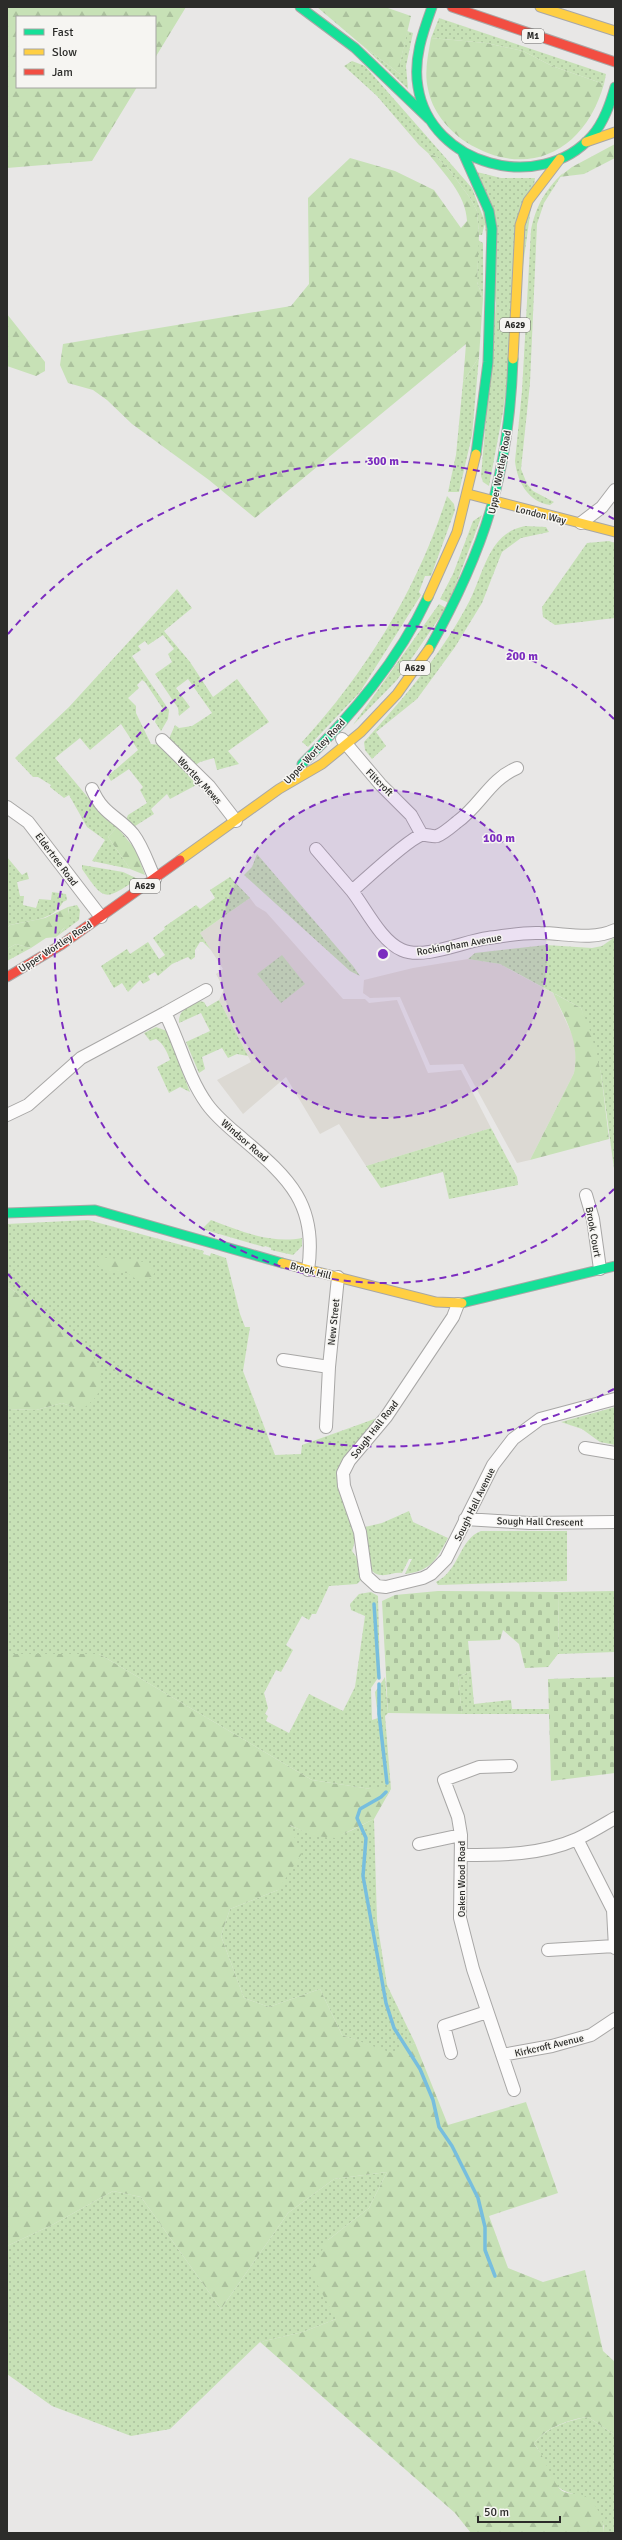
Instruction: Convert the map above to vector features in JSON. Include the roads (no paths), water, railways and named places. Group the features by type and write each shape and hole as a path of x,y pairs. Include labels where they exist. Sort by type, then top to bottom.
{"main road":[{"path":"300,7 347,42 414,108 429,119"},
{"name":"A629","path":"432,7 419,43 417,82 429,119 445,138 463,153 495,167 519,170 540,167 560,159 586,142 599,126 609,106 614,90"},
{"name":"M1","path":"452,7 615,62"},
{"path":"540,7 615,31"},
{"path":"586,142 615,132"},
{"name":"Upper Wortley Road","path":"7,977 36,961 101,917 279,789 336,730 369,690 421,608 446,560 468,494 482,419 492,229 488,211 463,153"},
{"name":"Upper Wortley Road","path":"279,789 300,780 347,745 386,705 429,649 470,572 495,502 504,459 510,404 520,225 528,201 560,159"},
{"name":"London Way","path":"468,494 615,532"},
{"name":"Brook Hill","path":"7,1213 95,1210 308,1270 436,1302 458,1304 615,1266"}],"street":[{"path":"581,523 602,507 615,493"},
{"name":"Flitcroft","path":"336,730 381,785 402,804 418,825 422,835"},
{"name":"Wortley Mews","path":"162,740 209,786 236,821"},
{"path":"352,891 410,843 422,835 437,836 471,812 489,786 502,776 518,768"},
{"path":"92,789 104,810 133,834 144,852 155,879"},
{"name":"Eldertree Road","path":"7,807 28,822 101,917"},
{"name":"Rockingham Avenue","path":"316,849 352,891 384,937 392,945 408,952 428,952 469,941 538,932 595,936 615,930"},
{"path":"7,1115 16,1112 33,1102 81,1058 206,990"},
{"name":"Windsor Road","path":"165,1012 193,1079 207,1104 224,1123 271,1163 287,1180 301,1202 309,1222 311,1241 308,1270"},
{"name":"Brook Court","path":"586,1195 593,1219 600,1269"},
{"name":"New Street","path":"326,1427 329,1367 338,1277"},
{"name":"Sough Hall Road","path":"377,1586 366,1576 360,1532 344,1486 344,1473 349,1461 386,1417 407,1386 453,1317 458,1304"},
{"path":"283,1360 329,1367"},
{"name":"Sough Hall Avenue","path":"377,1586 386,1586 431,1574 446,1559 493,1465 513,1439 540,1419 615,1399"},
{"path":"585,1448 615,1453"},
{"name":"Sough Hall Crescent","path":"465,1519 530,1523 615,1522"},
{"name":"Oaken Wood Road","path":"511,1766 479,1767 444,1780 458,1817 461,1835 462,1855 460,1918 473,1969 514,2090"},
{"path":"462,1855 513,1856 545,1849 577,1839 615,1818"},
{"path":"419,1844 461,1835"},
{"path":"548,1950 615,1947 613,1910 577,1839"},
{"path":"451,2053 444,2026 487,2012"},
{"name":"Kirkcroft Avenue","path":"502,2056 552,2046 592,2035 615,2019"}],"waterway":[{"path":"374,1604 379,1678"},
{"path":"379,1684 379,1714 387,1783"},
{"path":"386,1792 381,1797 360,1809 357,1818 366,1838 363,1876 386,2003 394,2028 420,2069 433,2100 439,2127 452,2146 478,2198 485,2227 485,2250 495,2276"}]}
